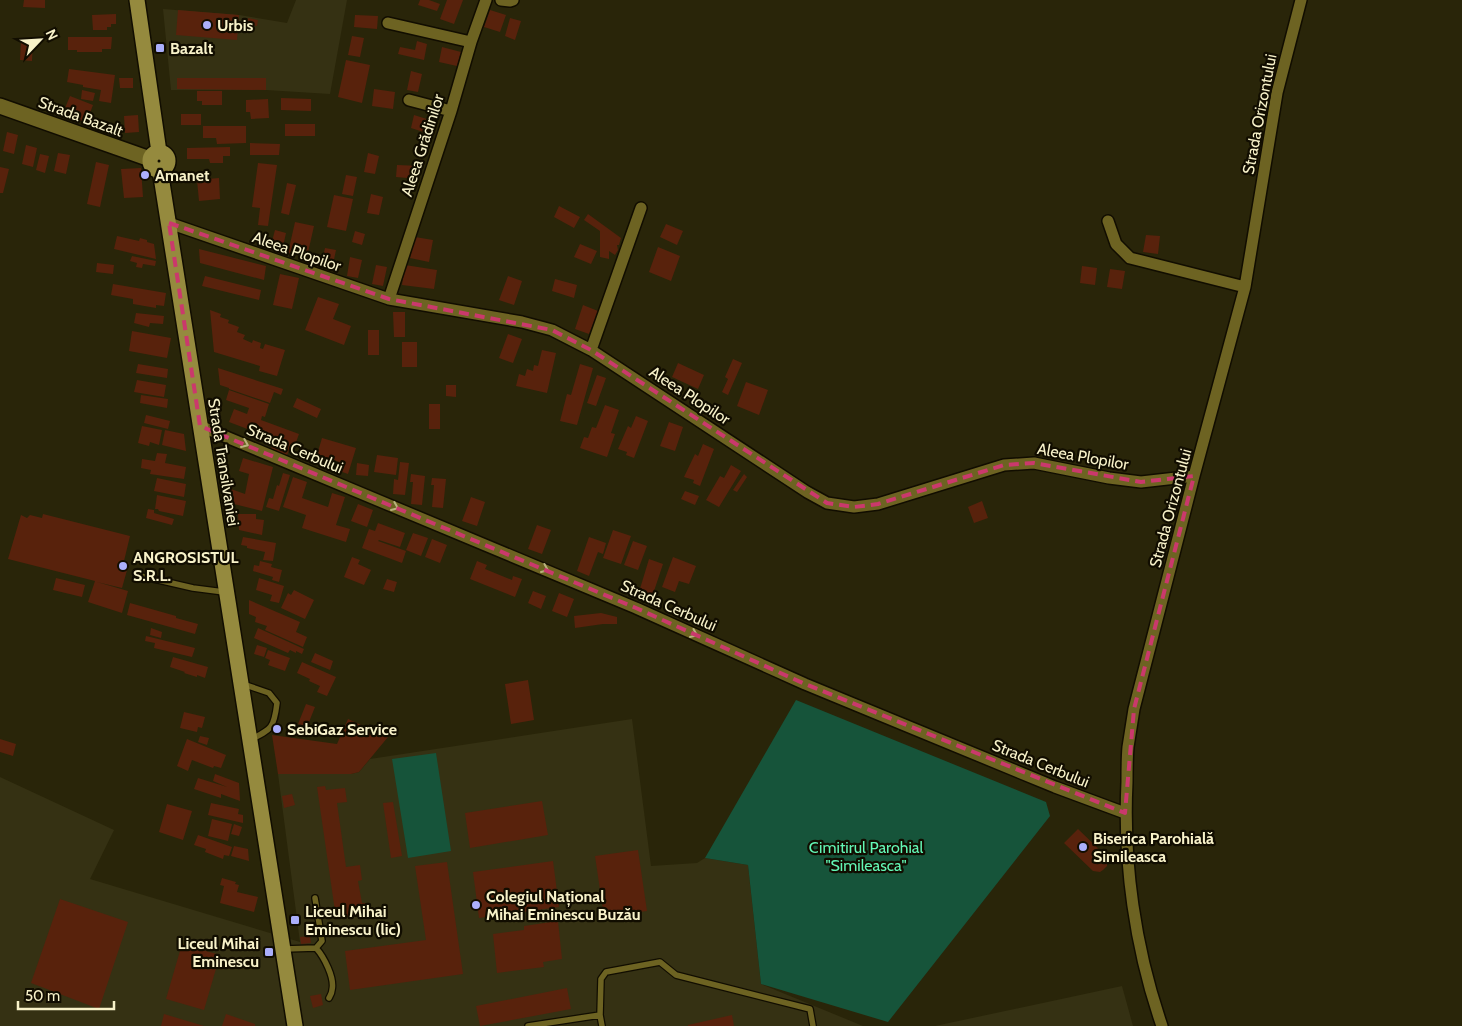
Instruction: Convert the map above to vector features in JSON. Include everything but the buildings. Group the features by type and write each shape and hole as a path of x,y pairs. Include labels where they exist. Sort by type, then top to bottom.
{"main road":[{"name":"Strada Transilvaniei","path":"137,0 156,160 169,223 296,1026"},
{"name":"Strada Bazalt","path":"0,106 156,160"}],"street":[{"name":"Aleea Grădinilor","path":"389,299 486,0"},
{"path":"501,0 513,0"},
{"name":"Strada Orizontului","path":"1162,1026 1150,987 1137,931 1125,813 1128,748 1134,709 1245,287 1277,93 1301,0"},
{"path":"388,23 471,42"},
{"path":"409,100 451,111"},
{"path":"591,350 641,208"},
{"path":"1108,221 1116,244 1130,258 1245,287"},
{"name":"Aleea Plopilor","path":"169,223 389,299 507,319 538,326 567,337 591,350 807,492 827,503 854,507 878,504 1004,465 1034,462 1109,478 1141,482 1194,476"},
{"name":"Strada Cerbului","path":"200,426 636,608 839,698 1055,787 1125,813"}],"lane":[{"path":"141,576 193,588 226,592"},
{"path":"241,683 269,693 277,703 275,721 268,731 250,740"},
{"path":"315,898 323,956 333,989 329,998"},
{"path":"316,948 322,941"},
{"path":"284,948 316,948 323,956"},
{"path":"602,1026 600,1016 601,979 606,972 660,962 676,975 810,1009 814,1026"},
{"path":"528,1026 600,1016"}],"highlighted area":[{"path":"169,223 389,299 552,330 591,350 827,503 854,507 878,504 1004,465 1034,463 1141,482 1194,476 1134,709 1125,813 805,684 636,608 200,426"}],"shaded area":[{"path":"296,0 347,0 330,94 266,90 171,90 163,9 239,15 287,23"},
{"path":"632,719 651,866 697,863 705,858 748,865 761,984 863,1026 0,1026 0,777 114,830 90,879 300,942 278,774 351,774 359,772 370,759"},
{"path":"1122,986 1133,1026 935,1026"}],"green space":[{"name":"Cimitirul Parohial \"Simileasca\"","path":"796,700 1046,802 1050,816 888,1022 761,984 748,865 705,858"},
{"path":"436,753 451,851 408,858 392,759"}],"place":[{"name":"Urbis","path":"207,25"},
{"name":"Bazalt","path":"160,48"},
{"name":"Amanet","path":"145,175"},
{"name":"ANGROSISTUL S.R.L.","path":"123,566"},
{"name":"SebiGaz Service","path":"277,729"},
{"name":"Biserica Parohială Simileasca","path":"1083,847"},
{"name":"Colegiul Național Mihai Eminescu Buzău","path":"476,905"},
{"name":"Liceul Mihai Eminescu (lic)","path":"295,920"},
{"name":"Liceul Mihai Eminescu","path":"269,952"}]}
